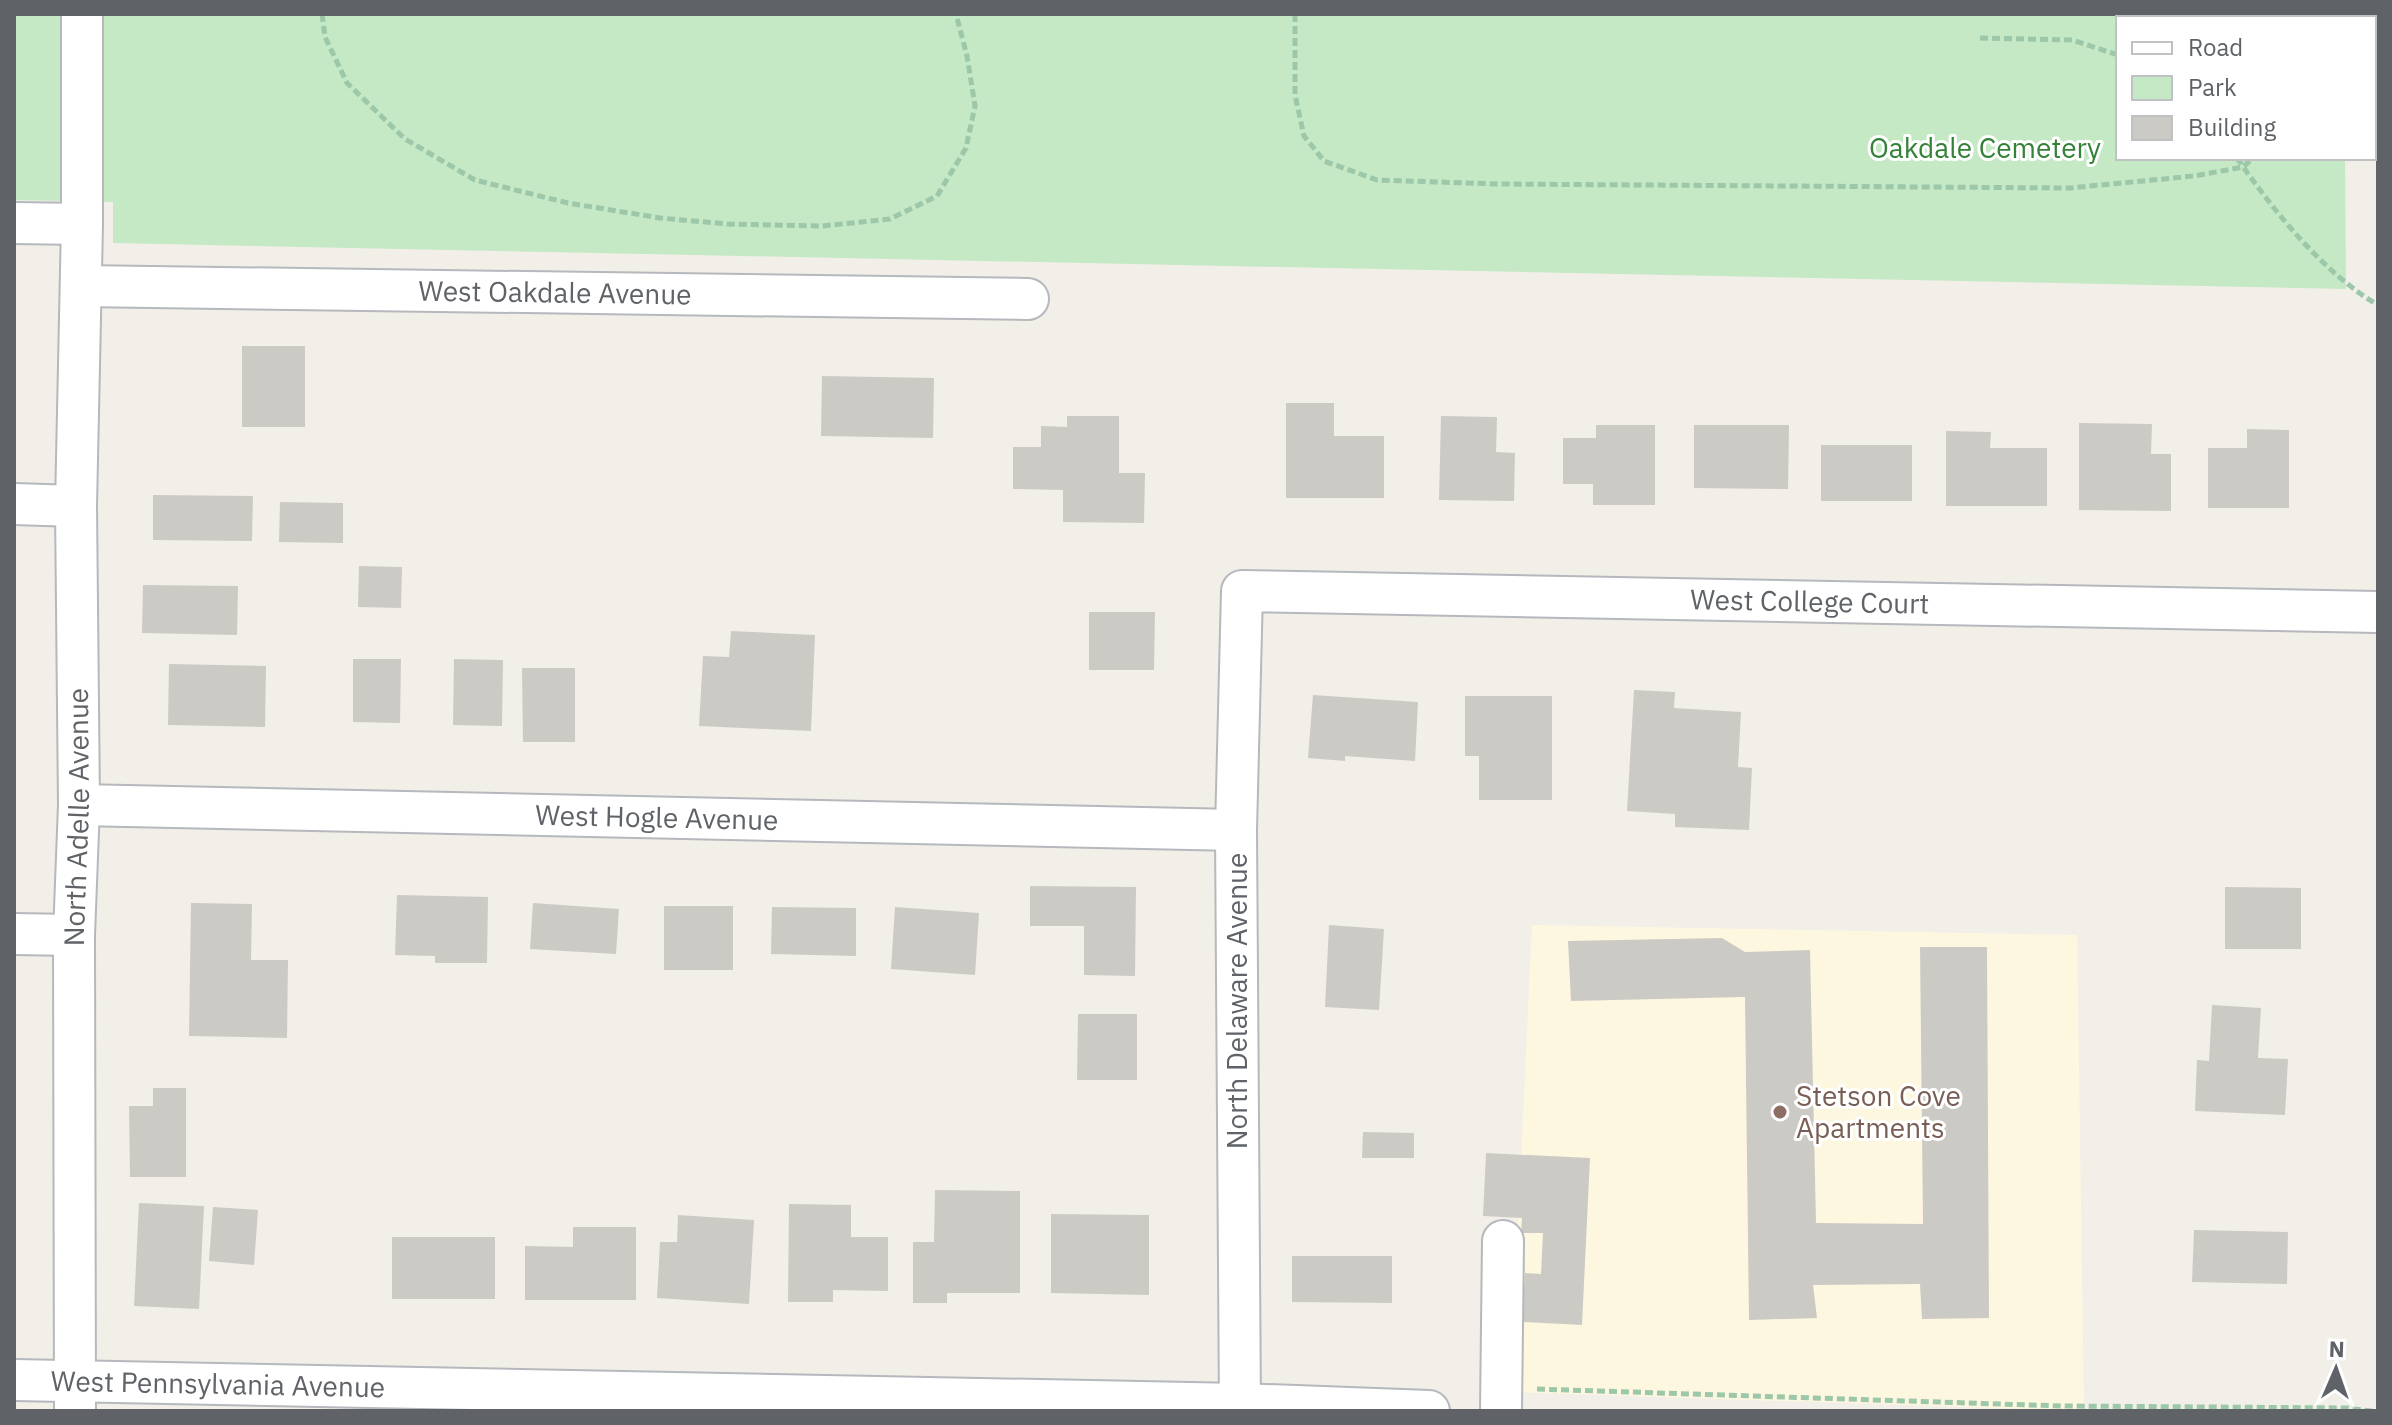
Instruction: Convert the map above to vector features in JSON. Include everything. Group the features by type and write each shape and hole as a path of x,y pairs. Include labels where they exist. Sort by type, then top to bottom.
{"street":[{"name":"North Adelle Avenue","path":"75,1396 74,935 79,805 76,506 82,224 82,14"},
{"path":"14,223 82,224"},
{"name":"West Oakdale Avenue","path":"81,286 1028,299"},
{"path":"14,504 76,506"},
{"name":"West College Court","path":"1242,591 2378,612"},
{"name":"North Delaware Avenue","path":"1240,1408 1236,830 1242,591"},
{"name":"West Hogle Avenue","path":"79,805 1236,830"},
{"path":"14,934 74,935"},
{"path":"1501,1400 1503,1241"},
{"name":"West Pennsylvania Avenue","path":"14,1380 75,1396 1429,1411"}],"path":[{"path":"322,14 325,37 347,83 405,139 475,180 568,203 660,218 728,224 822,226 890,219 937,196 966,148 975,106 956,14"},
{"path":"1295,14 1295,95 1304,136 1324,161 1377,180 1499,184 2070,188 2194,176 2243,167 2251,160"},
{"path":"1980,38 2072,40 2116,54"},
{"path":"2238,160 2304,244 2356,292 2378,305"},
{"path":"1501,1400 2347,1408 2372,1411"}],"shaded area":[{"path":"1532,925 2077,935 2084,1411 1510,1392"}],"green space":[{"name":"Oakdale Cemetery","path":"14,14 2344,14 2116,16 2116,160 2345,160 2346,289 113,243 113,202 14,200"}],"building":[{"path":"242,346 305,346 305,427 242,427"},
{"path":"822,376 934,378 933,438 821,436"},
{"path":"1286,403 1334,403 1334,436 1384,436 1384,498 1286,498"},
{"path":"1067,416 1119,416 1119,473 1145,473 1144,523 1063,522 1063,490 1013,489 1013,447 1041,447 1041,426 1067,427"},
{"path":"1441,416 1497,417 1496,452 1515,453 1514,501 1439,500"},
{"path":"2079,423 2152,424 2151,454 2171,454 2171,511 2079,510"},
{"path":"1596,425 1655,425 1655,505 1593,505 1593,484 1563,484 1563,438 1596,438"},
{"path":"1694,425 1789,425 1788,489 1694,488"},
{"path":"2247,429 2289,430 2289,508 2208,508 2208,448 2247,448"},
{"path":"1946,431 1991,432 1990,448 2047,448 2047,506 1946,506"},
{"path":"1821,445 1912,445 1912,501 1821,501"},
{"path":"153,495 253,496 252,541 153,540"},
{"path":"280,502 343,503 343,543 279,542"},
{"path":"359,566 402,567 401,608 358,607"},
{"path":"143,585 238,586 237,635 142,633"},
{"path":"1089,612 1155,612 1154,670 1089,670"},
{"path":"731,631 815,635 811,731 699,726 703,656 729,657"},
{"path":"353,659 401,659 400,723 353,722"},
{"path":"454,659 503,660 502,726 453,725"},
{"path":"169,664 266,666 265,727 168,725"},
{"path":"522,668 575,668 575,742 523,742"},
{"path":"1634,690 1675,692 1674,708 1741,712 1738,767 1752,768 1749,830 1675,827 1675,814 1627,811"},
{"path":"1313,695 1418,702 1415,761 1345,756 1345,761 1308,758"},
{"path":"1465,696 1552,696 1552,800 1479,800 1479,756 1465,756"},
{"path":"1030,886 1136,887 1135,976 1084,975 1084,926 1030,926"},
{"path":"2225,887 2301,888 2301,949 2225,949"},
{"path":"397,895 488,897 487,963 435,963 435,956 395,955"},
{"path":"191,903 252,904 251,960 288,960 287,1038 189,1036"},
{"path":"533,903 619,909 616,954 530,949"},
{"path":"664,906 733,906 733,970 664,970"},
{"path":"772,907 856,908 856,956 771,954"},
{"path":"895,907 979,913 975,975 891,969"},
{"path":"1329,925 1384,929 1379,1010 1325,1007"},
{"name":"Stetson Cove Apartments","path":"1722,938 1745,952 1810,950 1816,1223 1923,1224 1920,947 1987,947 1989,1318 1922,1319 1920,1284 1813,1285 1817,1318 1749,1320 1745,997 1571,1001 1568,941"},
{"path":"2212,1005 2261,1008 2258,1058 2288,1059 2285,1115 2195,1111 2197,1060 2209,1061"},
{"path":"1078,1014 1137,1014 1137,1080 1077,1080"},
{"path":"153,1088 186,1088 186,1177 130,1177 129,1106 153,1106"},
{"path":"1363,1132 1414,1133 1414,1158 1362,1158"},
{"path":"1486,1153 1590,1158 1582,1325 1522,1322 1525,1273 1541,1274 1543,1233 1521,1233 1522,1218 1483,1216"},
{"path":"935,1190 1020,1191 1020,1293 947,1293 947,1303 913,1303 913,1242 934,1242"},
{"path":"139,1203 204,1206 199,1309 134,1306"},
{"path":"789,1204 851,1205 851,1237 888,1237 888,1291 833,1290 833,1302 788,1302"},
{"path":"213,1207 258,1210 254,1265 209,1261"},
{"path":"1051,1214 1149,1215 1149,1295 1051,1293"},
{"path":"678,1215 754,1220 749,1304 657,1298 660,1242 677,1242"},
{"path":"573,1227 636,1227 636,1300 525,1300 525,1246 573,1247"},
{"path":"2194,1230 2288,1232 2287,1284 2192,1282"},
{"path":"392,1237 495,1237 495,1299 392,1299"},
{"path":"1292,1256 1392,1256 1392,1303 1292,1302"}],"place":[{"name":"Stetson Cove Apartments","path":"1780,1112"}]}
